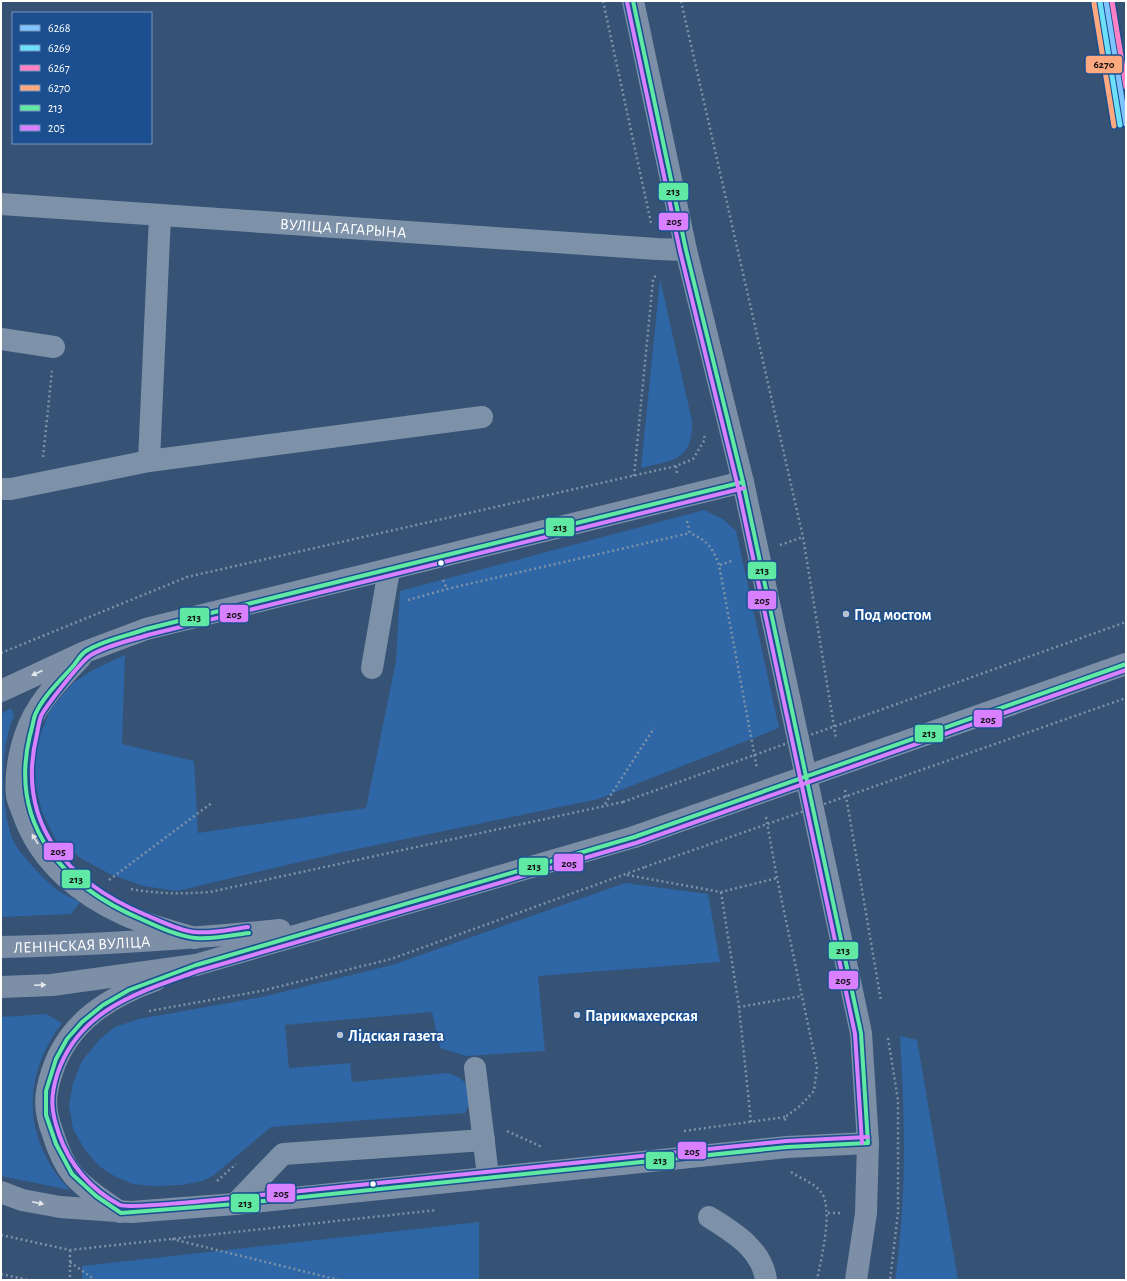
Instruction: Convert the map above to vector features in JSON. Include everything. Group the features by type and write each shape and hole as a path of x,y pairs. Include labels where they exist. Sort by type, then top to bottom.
{"main road":[{"path":"633,1 686,250 743,482 861,1033 868,1143 866,1213 856,1280"},
{"path":"1,691 86,652 146,629 743,482"},
{"path":"86,652 46,696 26,732 18,768 17,797 29,830 45,857 67,879 99,901 126,915 195,938"},
{"name":"ЛЕНІНСКАЯ ВУЛІЦА","path":"1,987 52,985 196,965 331,924 634,837 1126,664"},
{"name":"ЛЕНІНСКАЯ ВУЛІЦА","path":"1,947 114,944 195,938 331,924"},
{"path":"121,1213 96,1196 72,1174 56,1144 46,1115 46,1091 56,1059 67,1039 82,1022 104,1005 129,990 196,965"},
{"path":"1,1192 22,1200 60,1207 121,1213 235,1204 488,1176 787,1147 868,1143"}],"street":[{"name":"ВУЛІЦА ГАГАРЫНА","path":"1,204 657,250 686,250"},
{"path":"149,461 160,216"},
{"path":"1,338 54,347"},
{"path":"1,489 11,489 41,484 149,461 482,417"},
{"path":"372,668 389,570"},
{"path":"475,1068 488,1176"},
{"path":"235,1204 283,1154 484,1140"},
{"path":"709,1217 742,1238 764,1268 766,1280"}],"path":[{"path":"603,1 657,250 659,269 653,280 634,476"},
{"path":"681,1 803,537 828,700 837,744"},
{"path":"41,484 54,347"},
{"path":"1,653 187,577 676,466 693,459 704,439 704,432"},
{"path":"676,466 690,533"},
{"path":"382,607 447,589 690,533 704,540 713,551 720,565 758,776"},
{"path":"127,888 151,893 176,894 210,892 605,804 623,802 1126,622"},
{"path":"145,1011 261,991 391,959 645,867 1126,698"},
{"path":"605,804 654,728"},
{"path":"844,782 882,1007"},
{"path":"115,882 109,879 213,802"},
{"path":"765,815 817,1067 814,1091 800,1106 785,1117 787,1147 791,1172"},
{"path":"626,875 721,892 777,878"},
{"path":"721,892 739,1006 751,1122"},
{"path":"739,1006 802,996"},
{"path":"886,1030 898,1100 898,1213 890,1280"},
{"path":"783,1173 791,1172 808,1180 822,1193 828,1213 817,1280"},
{"path":"1,1235 70,1250 445,1209"},
{"path":"169,1238 339,1280"},
{"path":"70,1250 70,1280"},
{"path":"70,1262 95,1280"},
{"path":"1,1274 28,1280"}],"shaded area":[{"path":"660,279 692,421 691,434 689,444 685,451 679,456 663,463 641,468"},
{"path":"704,510 723,519 736,531 779,728 598,799 338,853 177,891 143,886 110,874 82,859 56,840 42,812 34,778 36,745 51,708 74,682 93,670 125,655 122,744 194,761 198,833 366,808 396,661 400,591"},
{"path":"11,708 14,715 6,744 3,776 5,809 12,838 25,858 44,878 59,891 80,902 71,914 1,917 1,714"},
{"path":"625,883 708,894 720,962 538,976 545,1051 466,1056 440,1048 432,1012 285,1025 289,1068 350,1063 352,1082 448,1073 458,1077 467,1084 470,1103 465,1113 271,1127 214,1175 203,1181 181,1185 153,1186 133,1184 116,1177 100,1167 85,1150 73,1129 69,1105 73,1083 82,1061 100,1039 115,1027 139,1019 262,997 392,965"},
{"path":"46,1014 62,1023 42,1057 36,1075 33,1093 33,1111 36,1130 42,1148 53,1169 70,1190 1,1176 1,1017"},
{"path":"900,1036 917,1040 958,1280 895,1280 902,1219 904,1158"},
{"path":"479,1222 479,1280 82,1280 82,1266"}],"transit line":[{"name":"213","path":"633,1 686,250 743,482 861,1033 868,1143"},
{"name":"6268","path":"1106,1 1126,124"},
{"name":"6267","path":"1112,1 1126,87"},
{"name":"205","path":"627,2 680,251 737,483 855,1034 862,1143"},
{"name":"6269","path":"1100,2 1120,125"},
{"name":"6270","path":"1094,3 1114,126"},
{"name":"213","path":"249,933 215,938 195,938 162,928 115,906 89,890 67,871 49,849 35,825 27,798 25,768 30,735 35,715 53,688 86,651 115,638 146,629 743,482"},
{"name":"205","path":"248,927 215,932 194,932 146,915 118,901 93,885 71,867 54,846 41,822 34,795 32,766 38,730 41,716 44,711 64,684 86,659 104,648 148,635 744,488"},
{"name":"213","path":"868,1143 787,1147 235,1204 121,1213 96,1196 72,1174 56,1144 46,1115 46,1091 56,1059 67,1039 82,1022 103,1005 129,990 196,965 634,837 1126,664"},
{"name":"205","path":"868,1137 786,1141 216,1200 127,1206 120,1205 109,1199 91,1184 75,1166 63,1145 59,1134 54,1118 52,1098 57,1075 67,1052 80,1034 96,1019 114,1006 154,987 198,971 636,843 1126,670"}],"place":[{"name":"Под мостом","path":"846,614"},
{"name":"Парикмахерская","path":"577,1015"},
{"name":"Лідская газета","path":"340,1035"}]}
